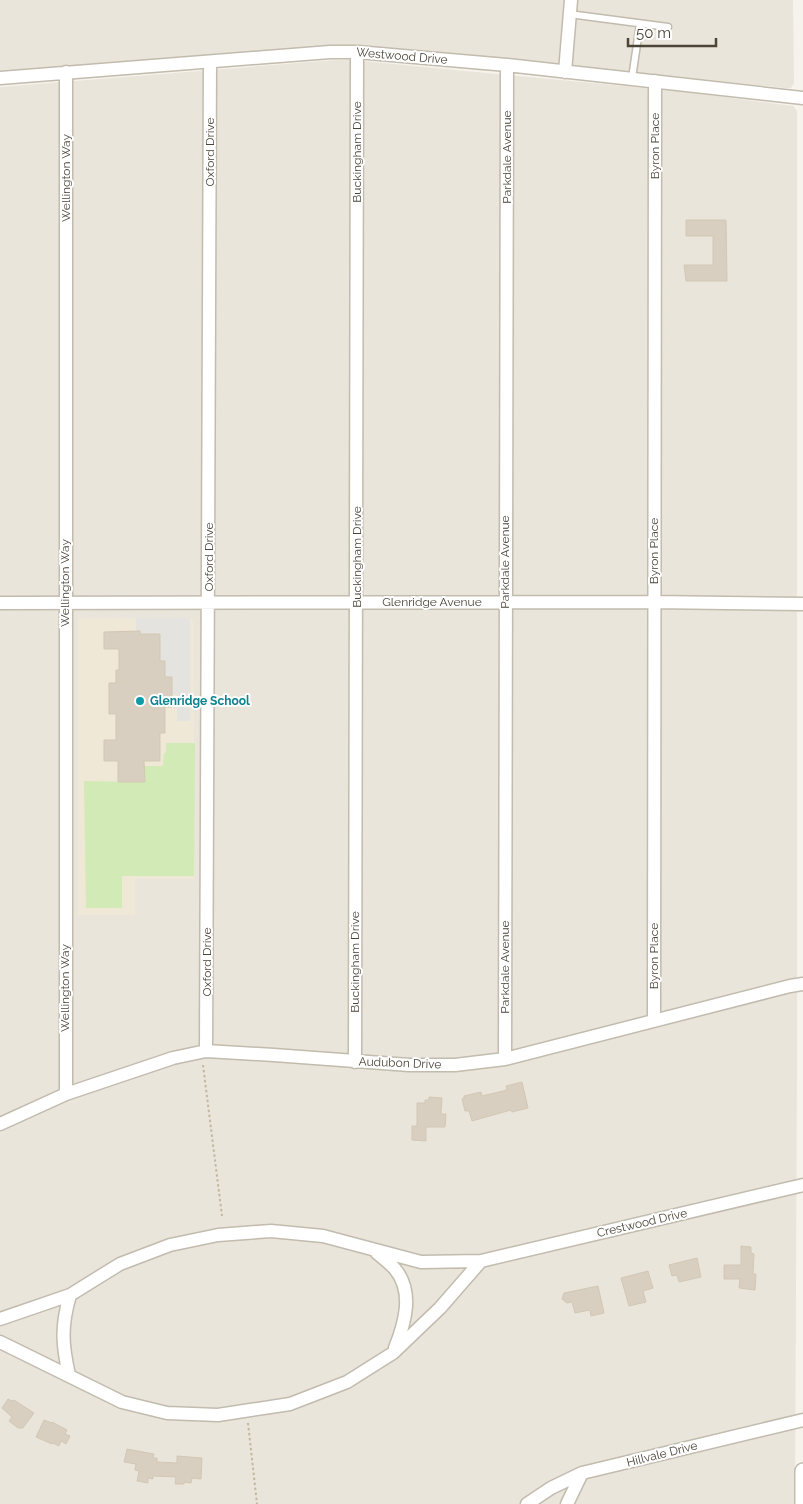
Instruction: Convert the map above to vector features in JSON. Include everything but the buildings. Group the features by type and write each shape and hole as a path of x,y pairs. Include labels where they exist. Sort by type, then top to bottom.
{"street":[{"path":"565,72 570,0"},
{"name":"Westwood Drive","path":"0,78 330,52 357,52 507,65 803,98"},
{"name":"Buckingham Drive","path":"355,1062 357,52"},
{"name":"Oxford Drive","path":"204,1052 209,602 210,62"},
{"name":"Parkdale Avenue","path":"505,1059 507,65"},
{"name":"Wellington Way","path":"66,72 66,1094"},
{"name":"Byron Place","path":"654,1021 655,81"},
{"name":"Glenridge Avenue","path":"0,603 654,602 803,604"},
{"name":"Audubon Drive","path":"0,1124 66,1094 173,1058 204,1052 409,1065 455,1065 505,1059 803,984"},
{"name":"Crestwood Drive","path":"0,1319 70,1295 120,1264 170,1245 224,1234 271,1230 314,1235 421,1262 481,1261 803,1185"},
{"name":"Crestwood Drive","path":"375,1250 396,1269 405,1289 407,1312 393,1353"},
{"path":"0,1342 122,1402 167,1413 218,1415 290,1404 347,1382 393,1353 440,1308 481,1261"},
{"path":"69,1376 63,1337 64,1314 70,1295"},
{"name":"Hillvale Drive","path":"527,1504 551,1488 582,1473 803,1420"},
{"path":"803,1471 803,1504"},
{"path":"567,1504 582,1473"}],"lane":[{"path":"569,14 668,27"},
{"path":"632,78 640,24"}],"path":[{"path":"204,1052 222,1216"},
{"path":"246,1411 257,1504"}],"shaded area":[{"path":"0,0 793,0 794,83 791,88 785,88 355,46 302,48 0,72"},
{"path":"336,60 686,92 793,106 797,111 795,1504 0,1504 0,87"},
{"name":"Glenridge School","path":"78,618 194,618 194,879 135,879 135,915 78,915"},
{"path":"136,618 190,618 190,721 177,721 177,695 172,695 160,661 160,634 140,634 136,631"}],"green space":[{"path":"166,743 195,743 194,876 122,876 122,908 86,908 84,781 144,782 144,766 163,766"}],"place":[{"name":"Glenridge School","path":"140,701"}]}
